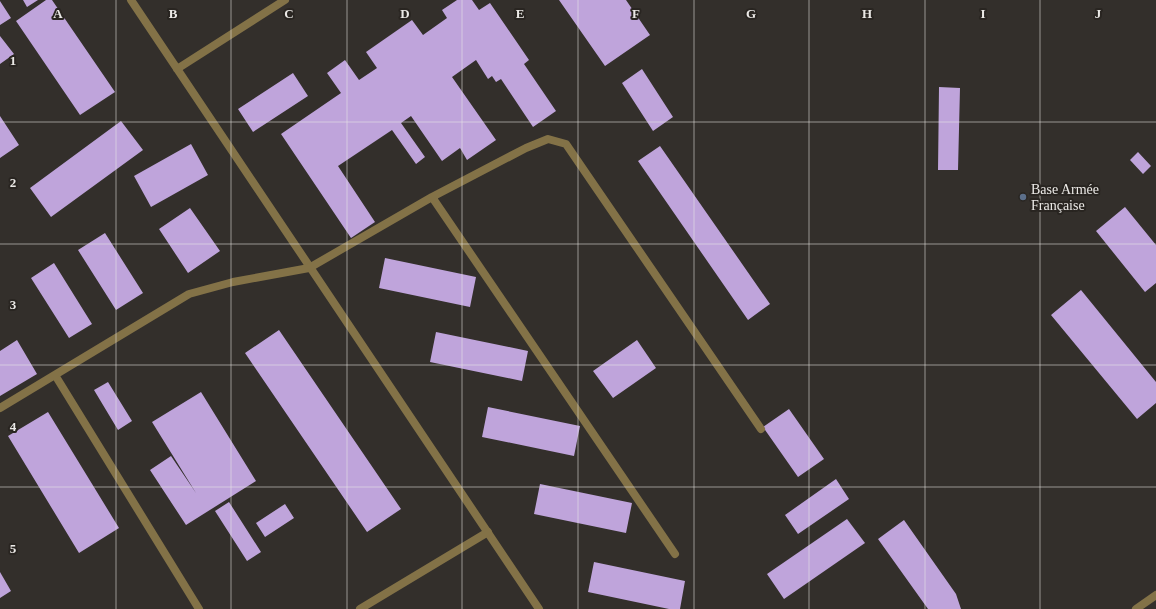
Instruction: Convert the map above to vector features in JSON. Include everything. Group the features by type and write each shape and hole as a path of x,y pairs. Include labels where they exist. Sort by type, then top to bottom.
{"street":[{"path":"131,0 309,268 539,609"},
{"path":"177,69 285,0"},
{"path":"0,408 189,294 233,282 309,268 432,197 548,138 566,144 761,429"},
{"path":"432,197 675,554"},
{"path":"55,375 199,609"},
{"path":"360,609 488,532"},
{"path":"1136,609 1156,595"}],"building":[{"path":"23,0 38,0 27,7"},
{"path":"46,0 52,0 115,92 80,115 16,21"},
{"path":"457,0 472,0 479,10 490,3 529,60 524,64 556,111 533,127 501,79 496,82 492,76 488,79 476,60 452,77 496,140 467,160 460,148 442,161 411,116 401,123 425,157 416,164 392,130 338,166 375,222 351,238 281,134 341,93 327,73 345,60 359,80 377,68 366,52 412,20 423,35 447,18 442,10"},
{"path":"559,0 626,0 650,35 605,66"},
{"path":"0,1 11,18 0,25"},
{"path":"0,36 14,54 0,64"},
{"path":"642,69 673,117 653,131 622,83"},
{"path":"293,73 308,96 253,132 238,109"},
{"path":"939,87 960,88 958,170 938,170"},
{"path":"0,116 19,145 0,158"},
{"path":"121,121 143,150 51,217 30,188"},
{"path":"191,144 208,175 151,207 134,176"},
{"path":"660,146 770,304 748,320 638,161"},
{"path":"1138,152 1151,166 1143,174 1130,160"},
{"path":"1125,207 1156,245 1156,283 1145,292 1096,231"},
{"path":"190,208 220,251 188,273 159,229"},
{"path":"105,233 143,293 116,310 78,250"},
{"path":"385,258 476,277 470,307 379,288"},
{"path":"54,263 92,324 69,338 31,278"},
{"path":"1081,290 1156,382 1156,403 1137,419 1051,315"},
{"path":"279,330 401,509 367,532 245,353"},
{"path":"436,332 528,351 522,381 430,362"},
{"path":"17,340 37,374 0,396 0,351"},
{"path":"637,340 656,368 613,398 593,371"},
{"path":"108,382 132,421 118,430 94,390"},
{"path":"201,392 256,481 186,525 150,470 171,456 196,493 152,422"},
{"path":"488,407 580,426 574,456 482,437"},
{"path":"789,409 824,459 798,477 763,427"},
{"path":"48,412 119,528 79,553 8,436"},
{"path":"836,479 849,499 798,534 785,515"},
{"path":"540,484 632,503 626,533 534,514"},
{"path":"229,502 261,552 247,561 215,511"},
{"path":"285,504 294,518 265,537 256,523"},
{"path":"847,519 865,543 784,599 767,574"},
{"path":"904,520 956,594 961,609 928,609 878,539"},
{"path":"594,562 685,581 680,609 669,609 588,592"},
{"path":"0,572 11,591 0,598"}],"place":[{"name":"Base Armée Française","path":"1023,197"}]}
